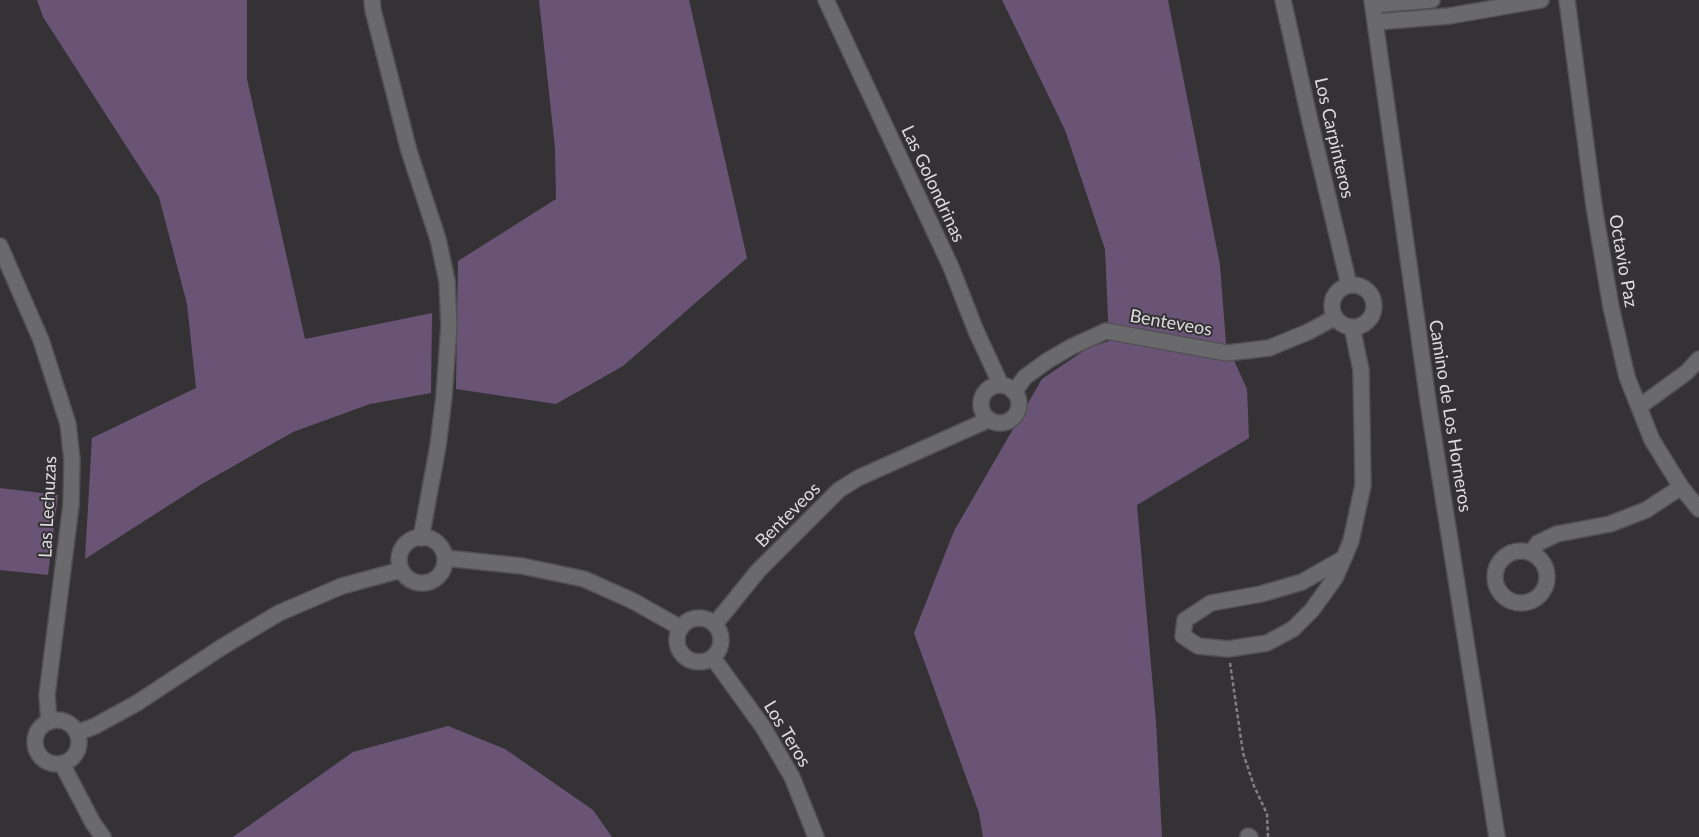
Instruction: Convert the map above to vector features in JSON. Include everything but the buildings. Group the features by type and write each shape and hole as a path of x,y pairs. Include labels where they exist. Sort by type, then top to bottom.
{"street":[{"path":"372,0 409,151 438,239 447,281 449,326 444,396 438,446 421,538"},
{"name":"Las Golondrinas","path":"826,0 947,258 976,331 1008,389"},
{"name":"Los Carpinteros","path":"1283,0 1349,285"},
{"path":"1373,2 1432,0"},
{"path":"1375,22 1449,16 1541,0"},
{"name":"Octavio Paz","path":"1567,0 1594,206 1611,307 1627,376 1652,440 1681,487 1699,509"},
{"name":"Camino de Los Horneros","path":"1373,2 1429,408 1497,837"},
{"name":"Las Lechuzas","path":"0,246 41,340 68,424 71,451 71,505 47,695 48,722"},
{"path":"1349,285 1363,287 1372,297 1374,304 1373,312 1366,323 1352,327 1339,323 1334,318 1332,311 1333,297 1342,287 1349,285"},
{"name":"Benteveos","path":"1008,389 1019,403 1016,415 1006,422 994,423 988,420 981,410 982,398 990,388 1008,389 1071,347 1106,331 1227,352 1269,348 1308,332 1334,318"},
{"path":"1344,558 1302,582 1261,594 1211,603 1185,620 1183,636 1198,646 1228,649 1266,643 1294,629 1312,610 1334,578 1344,558 1352,541 1363,485 1361,370 1352,327"},
{"path":"1639,407 1687,372 1699,359"},
{"name":"Benteveos","path":"715,624 758,571 839,490 858,478 988,420"},
{"path":"1531,553 1538,543 1557,534 1610,524 1646,510 1681,487"},
{"path":"421,538 434,541 439,545 445,558 442,572 432,581 417,583 401,570 400,555 403,549 414,539 421,538"},
{"path":"445,558 522,566 584,579 634,602 681,628"},
{"path":"77,733 95,726 137,703 222,647 279,613 342,586 401,570"},
{"path":"693,618 701,618 715,624 719,629 722,641 721,648 713,658 700,663 686,658 682,654 677,641 681,628 686,622 693,618"},
{"name":"Los Teros","path":"713,658 763,727 792,777 816,837"},
{"path":"48,722 68,723 77,733 79,740 78,748 69,760 62,764 48,762 38,753 36,746 38,732 48,722"},
{"path":"62,764 93,823 103,837"}],"path":[{"path":"1228,649 1243,753 1254,786 1267,814 1268,837"}],"shaded area":[{"path":"37,0 247,0 247,79 305,339 432,313 431,393 370,404 293,432 202,484 85,559 92,438 196,388 187,304 159,197 43,17"},
{"path":"539,0 689,0 747,258 623,366 556,404 456,389 458,261 556,199 555,148"},
{"path":"1002,0 1168,0 1220,265 1226,343 1247,389 1249,438 1137,505 1156,722 1162,837 983,837 979,813 914,633 954,531 1042,379 1088,348 1109,341 1105,249 1065,130"},
{"path":"0,488 58,495 48,575 0,570"},
{"path":"448,726 505,749 593,810 612,837 233,837 353,752"}]}
